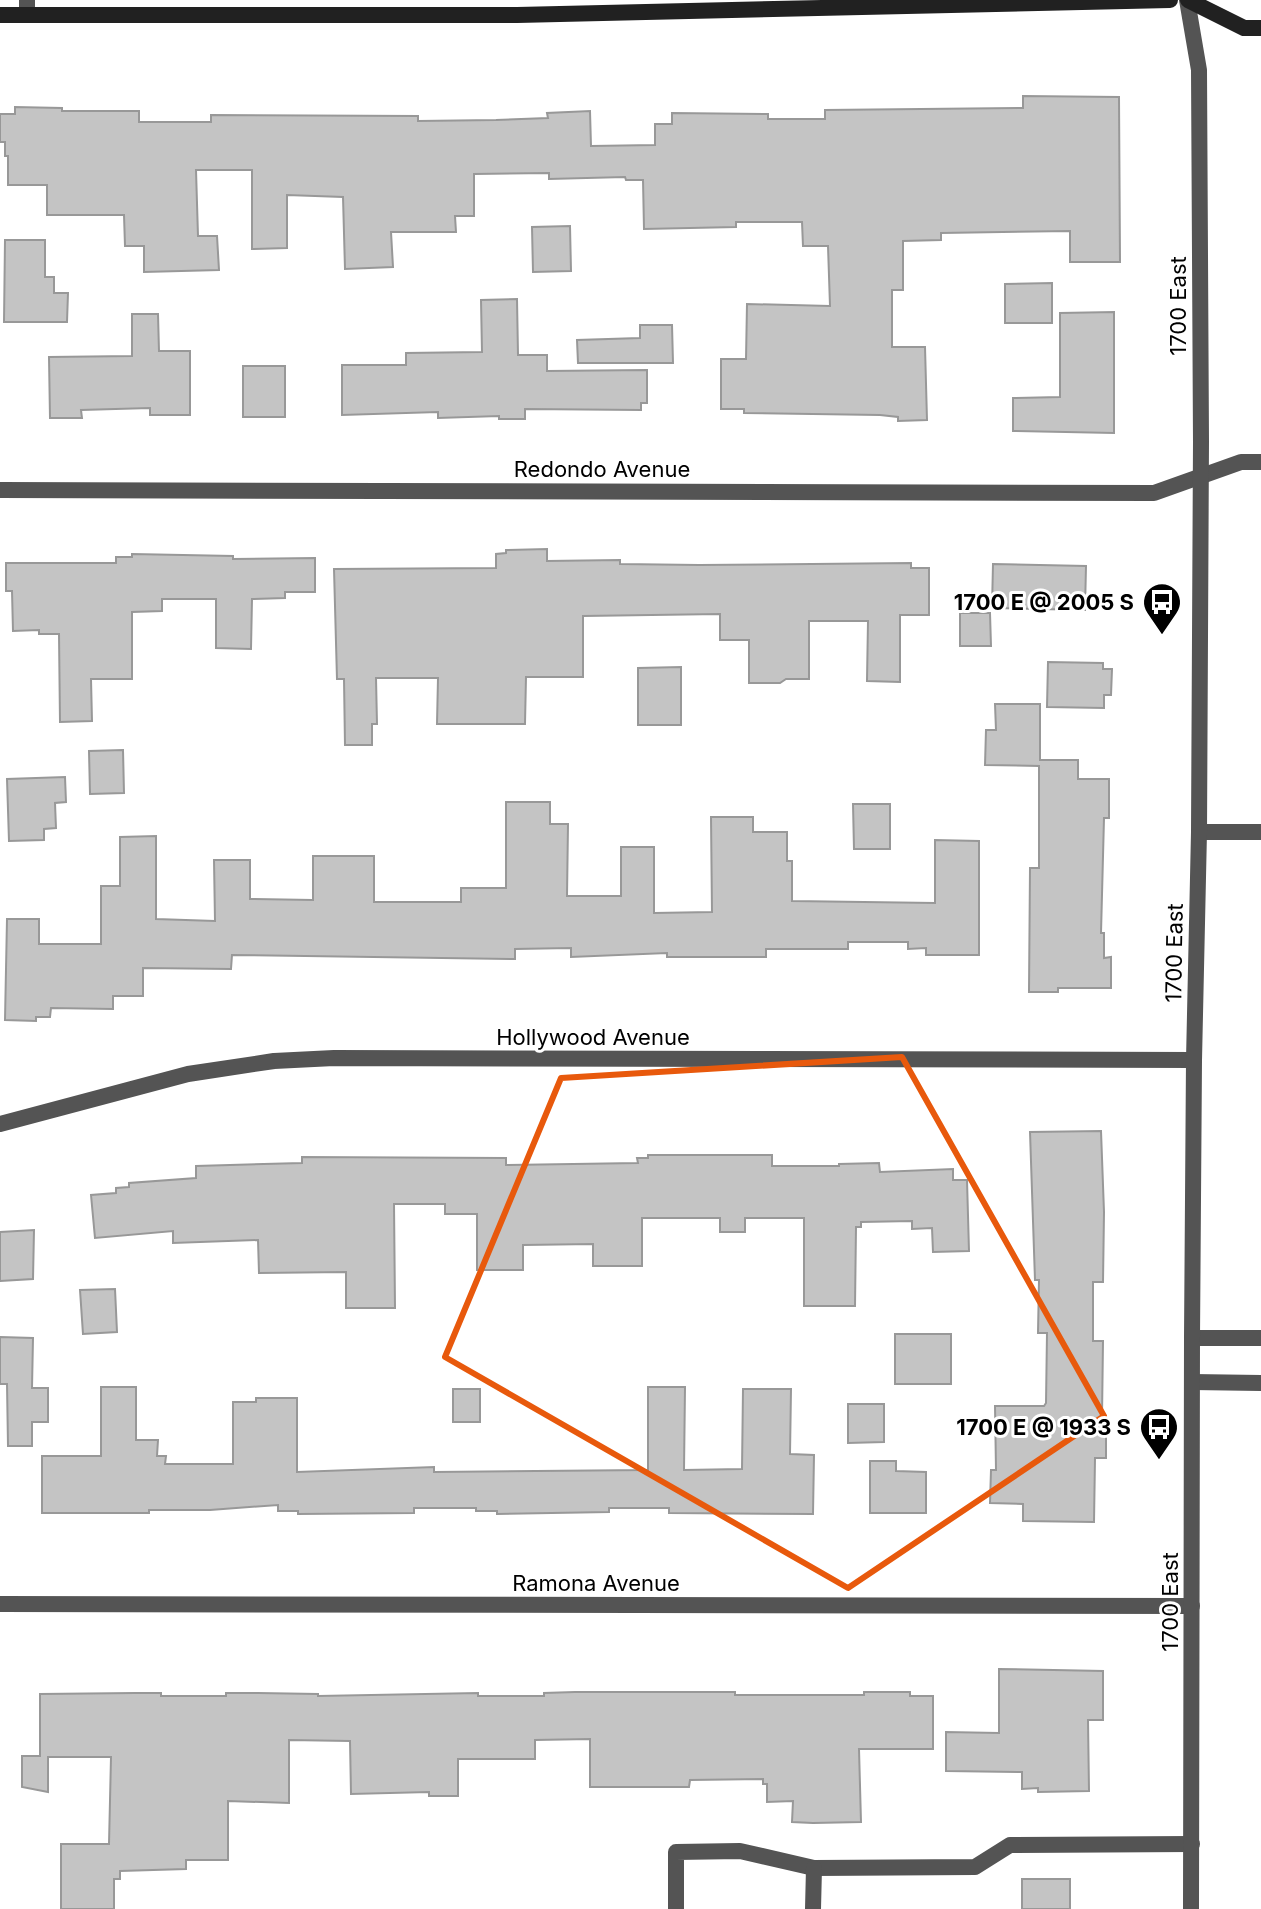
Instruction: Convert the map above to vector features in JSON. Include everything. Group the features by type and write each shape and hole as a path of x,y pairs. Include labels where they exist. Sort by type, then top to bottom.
{"main road":[{"path":"0,15 27,7 517,8 1170,0"},
{"path":"1188,0 1244,28 1261,28"}],"street":[{"name":"1700 East","path":"1188,0 1199,70 1201,478 1192,1338 1191,1909"},
{"name":"Redondo Avenue","path":"0,490 1154,493 1241,462 1261,462"},
{"path":"1199,832 1261,832"},
{"name":"Hollywood Avenue","path":"0,1124 188,1074 274,1061 334,1058 1194,1060"},
{"path":"1192,1338 1261,1338"},
{"path":"1192,1382 1261,1383"},
{"name":"Ramona Avenue","path":"0,1604 1192,1606"},
{"path":"676,1909 676,1852 740,1851 814,1868 975,1867 1010,1845 1192,1844"},
{"path":"813,1909 814,1868"}],"highlighted area":[{"path":"902,1057 1104,1416 848,1588 445,1357 561,1078"}],"building":[{"path":"1023,96 1119,97 1120,262 1070,262 1070,231 941,233 941,240 903,241 903,290 892,290 892,347 925,347 927,420 898,421 898,417 880,415 744,413 744,409 721,409 721,359 746,359 747,304 830,306 828,246 803,246 802,222 736,222 736,227 644,229 643,180 626,180 625,177 549,179 549,173 474,174 474,216 455,216 456,232 391,232 393,267 345,269 343,197 287,195 287,248 252,249 252,170 196,170 198,236 217,236 219,270 144,272 144,246 125,246 124,215 47,215 47,185 8,185 8,156 5,156 5,142 0,142 0,114 15,114 15,107 62,108 62,111 139,111 139,122 211,122 211,115 418,116 418,121 496,120 548,118 547,113 590,111 591,146 655,145 655,124 672,124 672,113 768,114 768,119 825,119 825,110 1023,108"},
{"path":"570,226 571,271 533,272 532,227"},
{"path":"5,240 45,240 45,277 54,277 54,293 68,293 67,322 4,322"},
{"path":"1052,283 1052,323 1005,323 1005,284"},
{"path":"517,299 518,355 547,355 547,371 647,370 647,403 641,403 641,410 525,409 525,419 499,419 499,416 438,418 438,412 342,415 342,365 406,365 406,353 482,352 481,300"},
{"path":"1114,312 1114,433 1013,431 1013,398 1060,397 1060,313"},
{"path":"132,314 158,314 159,351 190,351 190,415 150,415 150,408 81,410 82,418 50,418 49,357 132,356"},
{"path":"640,325 672,325 673,363 578,363 577,340 640,338"},
{"path":"243,366 285,366 285,417 243,417"},
{"path":"547,549 547,561 620,560 620,564 911,563 911,568 929,568 929,615 900,615 900,682 867,681 868,621 809,621 809,679 786,679 780,683 749,683 749,640 720,640 720,614 583,616 583,677 526,677 525,724 437,724 438,678 376,678 377,724 372,724 372,745 345,745 344,679 337,679 334,569 496,568 496,554 506,553 506,550"},
{"path":"132,554 233,556 233,559 315,558 315,592 285,592 285,598 252,599 251,649 216,648 216,599 162,599 162,611 132,612 132,679 91,679 92,721 60,722 59,634 39,634 39,630 13,631 12,591 6,591 6,563 116,563 116,557 132,557"},
{"path":"993,564 1086,566 1085,610 992,608"},
{"path":"960,613 990,613 991,646 960,646"},
{"path":"1048,662 1103,663 1103,669 1112,669 1111,695 1104,695 1104,708 1047,707"},
{"path":"681,667 681,725 638,725 638,668"},
{"path":"995,704 1040,704 1040,760 1078,760 1078,779 1109,779 1109,818 1104,818 1101,933 1104,933 1104,958 1111,957 1111,988 1058,988 1058,992 1029,992 1030,868 1039,868 1039,766 985,765 986,730 996,730"},
{"path":"123,750 124,793 90,794 89,751"},
{"path":"65,777 66,802 55,803 56,828 44,829 44,840 9,841 7,779"},
{"path":"506,802 550,802 550,824 568,824 567,896 621,896 621,847 654,847 654,913 712,912 711,817 753,817 753,832 787,832 787,861 792,861 792,901 935,903 935,840 979,841 979,955 926,955 926,948 908,949 908,942 848,942 848,949 766,949 766,957 667,957 667,953 571,957 571,948 515,949 515,959 232,955 231,969 143,968 143,996 113,996 113,1009 51,1008 50,1017 36,1017 36,1021 5,1020 7,919 39,919 39,944 101,944 101,886 120,886 120,837 156,836 156,919 215,921 214,860 250,860 250,899 313,900 313,856 374,856 374,902 461,902 461,888 506,888"},
{"path":"853,804 890,804 890,849 854,849"},
{"path":"1101,1131 1103,1282 1093,1282 1093,1341 1103,1341 1102,1417 1106,1417 1106,1458 1095,1458 1094,1522 1023,1521 1023,1504 990,1503 991,1470 996,1470 995,1406 1044,1406 1046,1403 1047,1333 1038,1333 1039,1280 1035,1280 1030,1132"},
{"path":"648,1155 772,1155 772,1166 879,1163 880,1172 953,1169 953,1180 967,1180 969,1251 933,1252 932,1228 912,1229 912,1221 861,1222 861,1227 856,1227 855,1306 804,1306 804,1218 745,1218 745,1232 720,1232 720,1218 642,1218 642,1266 593,1266 593,1244 523,1245 523,1270 477,1270 477,1214 445,1214 445,1204 394,1204 395,1308 346,1308 346,1272 259,1273 258,1240 173,1243 173,1231 95,1238 91,1195 116,1193 116,1188 129,1187 129,1183 196,1178 196,1166 302,1163 302,1157 506,1158 506,1165 638,1163 637,1158 648,1158"},
{"path":"34,1230 33,1279 0,1281 0,1232"},
{"path":"115,1289 117,1332 83,1334 80,1290"},
{"path":"895,1334 951,1334 951,1384 895,1384"},
{"path":"0,1337 33,1338 32,1388 48,1388 48,1422 32,1422 32,1446 8,1446 7,1384 0,1384"},
{"path":"101,1387 136,1387 136,1440 158,1440 157,1456 166,1456 165,1464 233,1464 233,1402 256,1402 256,1398 297,1398 297,1472 434,1467 434,1472 648,1470 648,1387 685,1387 684,1470 742,1469 743,1389 791,1389 790,1454 814,1455 813,1514 669,1513 669,1508 609,1508 609,1512 497,1514 497,1511 476,1511 476,1508 414,1508 414,1513 298,1514 298,1511 278,1511 278,1505 149,1510 149,1513 42,1513 42,1456 101,1456"},
{"path":"453,1389 480,1389 480,1422 453,1422"},
{"path":"848,1404 884,1404 884,1442 848,1443"},
{"path":"870,1461 896,1461 896,1471 926,1472 926,1513 870,1513"},
{"path":"999,1669 1103,1671 1103,1720 1088,1720 1089,1791 1038,1792 1038,1788 1022,1789 1022,1772 946,1771 946,1732 999,1733"},
{"path":"864,1692 910,1692 910,1696 933,1696 933,1749 859,1749 861,1822 813,1823 792,1822 793,1801 767,1802 767,1784 763,1784 763,1779 690,1780 689,1787 590,1787 590,1739 535,1740 535,1759 458,1759 458,1796 429,1796 429,1792 351,1794 350,1741 289,1740 289,1803 228,1801 228,1860 186,1860 186,1869 120,1871 120,1879 114,1879 114,1909 61,1909 61,1844 109,1844 111,1757 48,1757 48,1792 22,1787 22,1756 40,1756 40,1694 226,1696 226,1693 258,1693 318,1696 478,1693 478,1696 544,1696 544,1693 864,1695"},
{"path":"1022,1879 1070,1879 1070,1909 1022,1909"}],"place":[{"name":"1700 E @ 2005 S","path":"1162,636"},
{"name":"1700 E @ 1933 S","path":"1159,1461"}]}
